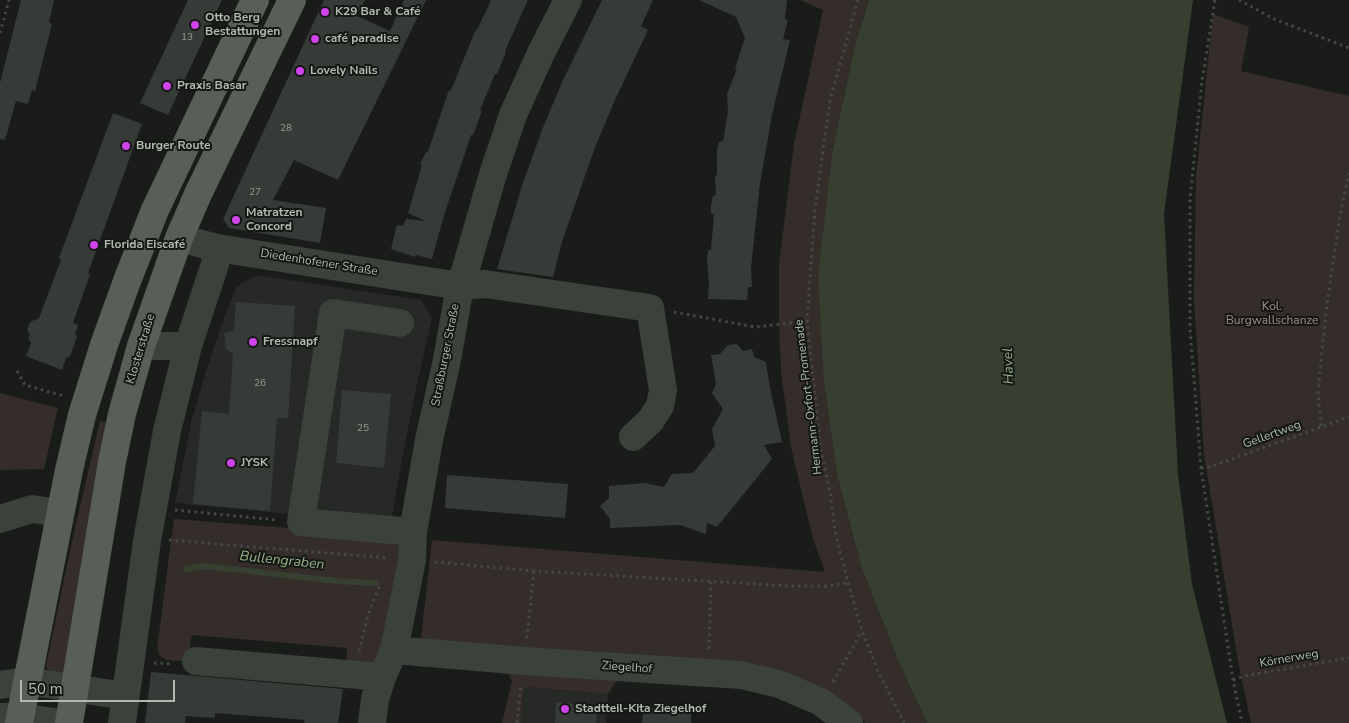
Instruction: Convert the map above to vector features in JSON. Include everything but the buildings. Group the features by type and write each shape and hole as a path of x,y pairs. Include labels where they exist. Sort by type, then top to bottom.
{"main road":[{"path":"13,719 27,681 60,513 82,415 104,346 127,281 156,210 255,0"},
{"name":"Klosterstraße","path":"69,723 112,462 122,414 141,346 179,238 198,194 292,0"}],"street":[{"name":"Straßburger Straße","path":"372,723 375,699 394,650 412,560 413,532 429,440 447,360 460,286 493,174 513,115 568,0"},
{"name":"Diedenhofener Straße","path":"179,238 217,248 460,286 486,284 650,308"},
{"path":"122,723 124,696 148,532 167,431 188,346 215,264 217,248"},
{"path":"633,437 652,420 660,406 663,390 650,308"},
{"path":"400,323 333,313 301,522 413,532"},
{"path":"141,346 188,346"},
{"path":"0,519 32,509 60,513"},
{"name":"Ziegelhof","path":"394,650 524,661 741,675 779,684 821,702 849,723"},
{"path":"196,661 382,677"},
{"path":"0,685 27,681 124,696"},
{"path":"13,719 62,723"}],"path":[{"path":"0,33 9,0"},
{"name":"Hermann-Oxfort-Promenade","path":"858,0 830,100 815,209 806,321 821,451 831,497 835,531 862,630 878,671 904,723"},
{"path":"1215,0 1202,81 1190,198 1190,328 1201,468 1233,680 1242,723"},
{"path":"1239,0 1274,19 1349,48"},
{"path":"1321,426 1318,392 1325,321 1340,215 1349,173"},
{"path":"650,308 755,327 806,321"},
{"path":"17,371 25,385 65,396"},
{"name":"Gellertweg","path":"1201,468 1210,467 1349,417"},
{"path":"172,510 301,522"},
{"path":"166,540 390,558 387,566"},
{"path":"426,561 534,571 711,582 790,586 825,586 848,583"},
{"path":"518,723 534,571"},
{"path":"357,658 369,612 384,574"},
{"path":"708,673 711,582"},
{"path":"821,702 862,630"},
{"name":"Körnerweg","path":"1233,680 1244,676 1349,658"}],"shaded area":[{"path":"256,275 421,300 432,318 417,384 391,524 175,503 191,423 220,329 236,287"},
{"name":"Stadtteil-Kita Ziegelhof","path":"524,687 608,694 606,723 521,723"}],"green space":[{"path":"800,0 869,0 855,45 833,148 824,383 837,475 861,566 899,663 927,723 866,723 792,690 617,680 608,694 524,687 521,723 502,723 512,681 507,672 418,666 432,540 825,572 813,539 791,447 781,371 779,265 794,144 823,10"},
{"name":"Kol. Burgwallschanze","path":"1213,14 1249,27 1241,71 1349,96 1349,723 1251,723 1238,661 1204,455 1194,300 1196,176"},
{"path":"0,393 58,408 44,469 0,470"},
{"path":"100,421 107,423 66,671 63,674 52,673 47,669 46,665"},
{"path":"174,519 393,536 405,542 388,642 373,665 346,664 347,648 192,635 188,657 181,661 167,660 160,656 157,649"}],"water":[{"name":"Havel","path":"869,0 1193,0 1164,214 1178,474 1192,584 1227,723 927,723 899,663 861,566 837,475 824,383 818,275 833,148 855,45"}],"waterway":[{"name":"Bullengraben","path":"186,569 205,566 336,581 376,583"}],"place":[{"name":"K29 Bar & Café","path":"325,12"},
{"name":"Otto Berg Bestattungen","path":"195,25"},
{"name":"café paradise","path":"315,39"},
{"name":"Lovely Nails","path":"300,71"},
{"name":"Praxis Basar","path":"167,86"},
{"name":"Burger Route","path":"126,146"},
{"name":"Matratzen Concord","path":"236,220"},
{"name":"Florida Eiscafé","path":"94,245"},
{"name":"Fressnapf","path":"253,342"},
{"name":"JYSK","path":"231,463"},
{"name":"Stadtteil-Kita Ziegelhof","path":"565,709"}]}
